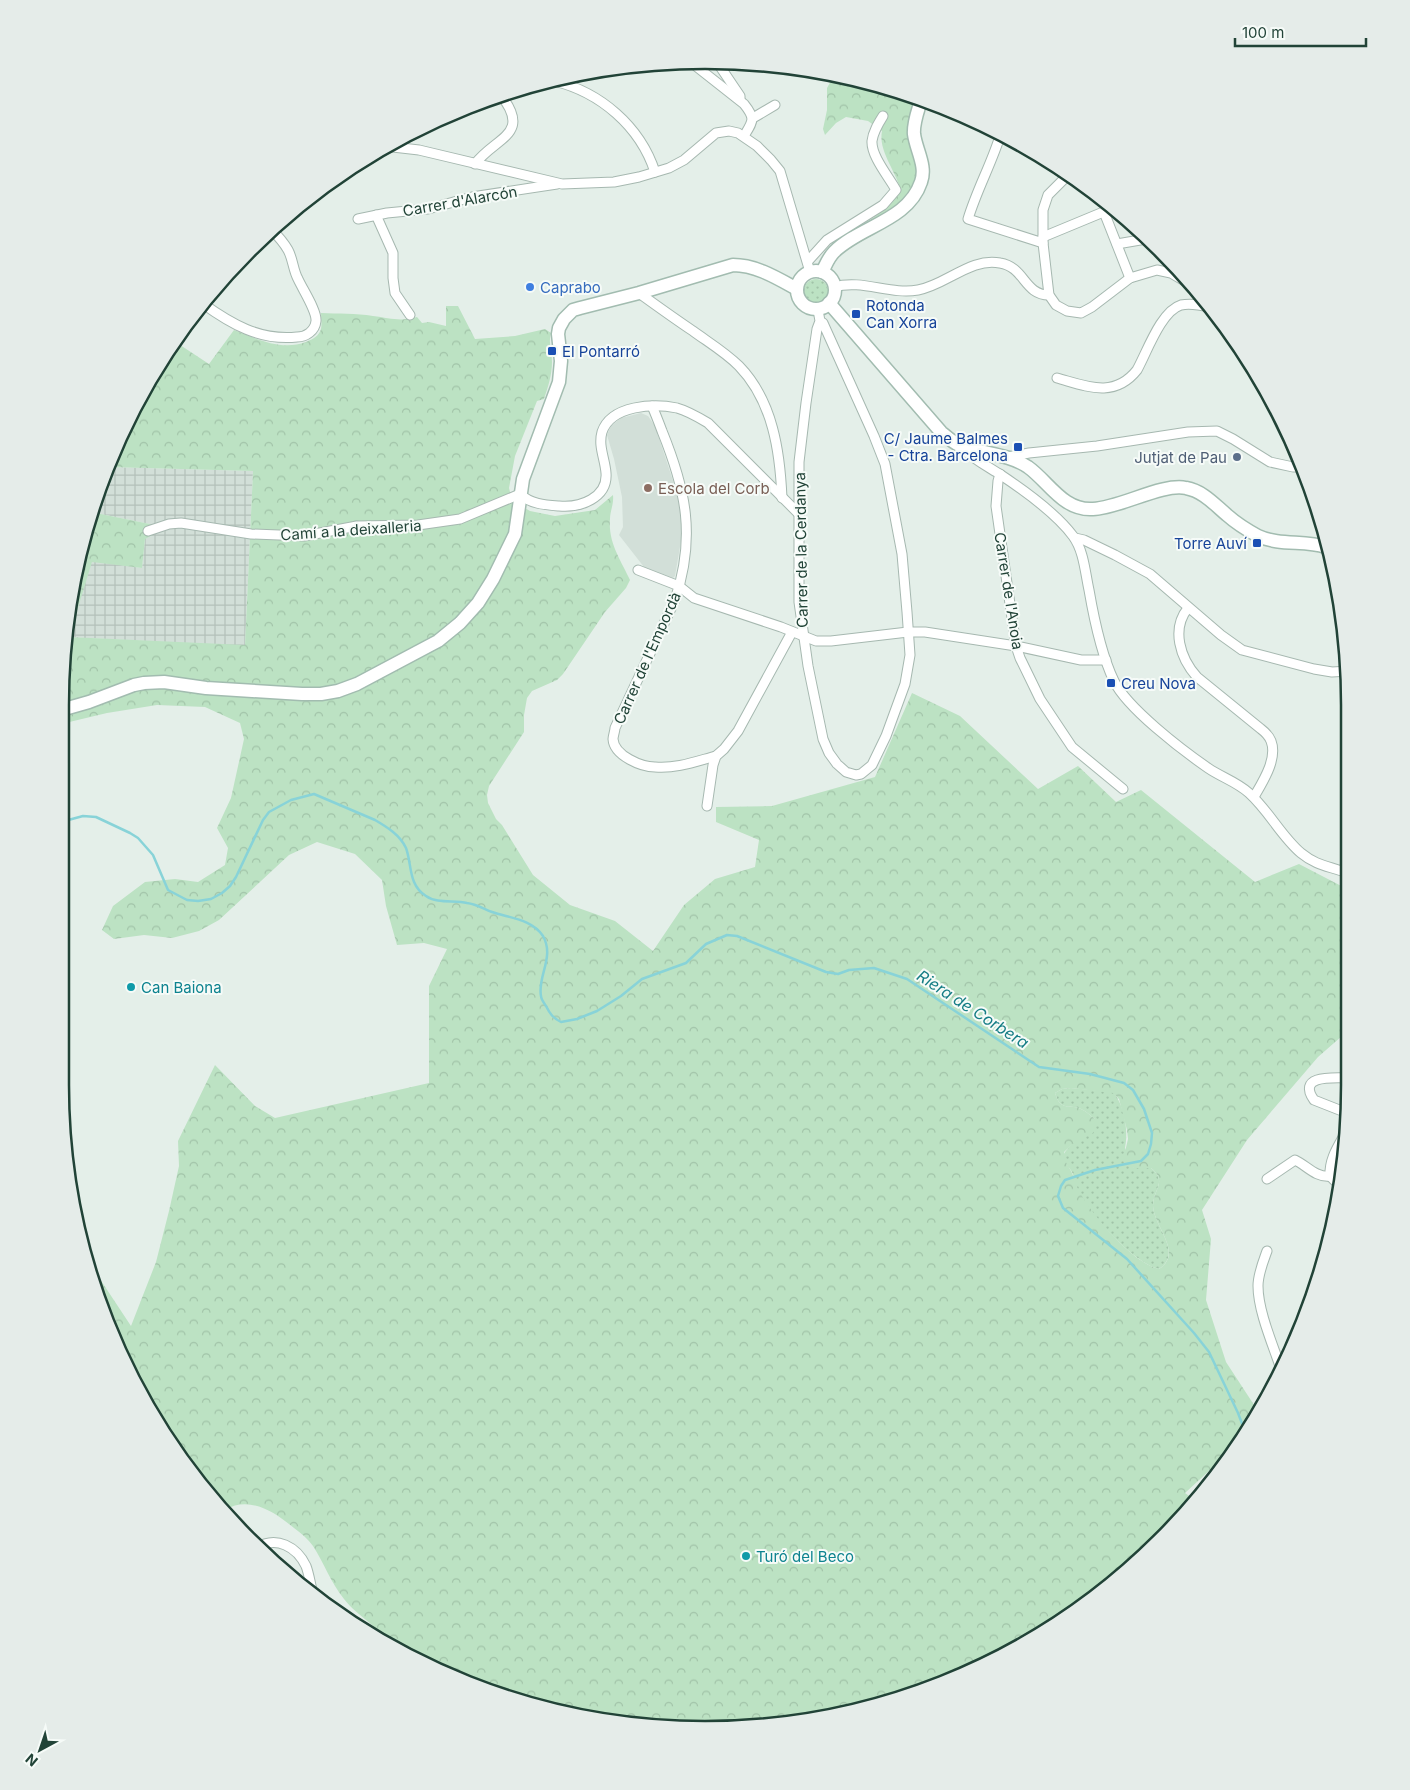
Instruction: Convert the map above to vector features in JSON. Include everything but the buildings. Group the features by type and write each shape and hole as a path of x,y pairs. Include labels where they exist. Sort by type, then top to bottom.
{"street":[{"path":"700,69 741,102 753,118"},
{"path":"722,69 740,96 741,102"},
{"path":"565,84 588,94 611,108 640,141 655,172"},
{"path":"475,164 482,156 501,142 512,127 512,113 506,101"},
{"path":"744,136 753,118 775,105"},
{"path":"908,632 902,554 885,464 874,436 820,322 799,299 797,289 801,279 813,268 847,242 893,216 909,203 916,193 923,175 914,132 920,107"},
{"path":"813,268 827,240 884,205 896,190 874,154 872,142 875,130 883,116"},
{"path":"399,148 418,150 562,184 614,182 655,172 684,160 716,133 732,131 744,136 771,160 780,171 813,268 830,278 834,287 834,293 820,322"},
{"path":"998,140 990,165 974,200 968,219 1043,240 1104,212 1130,278"},
{"path":"1063,180 1048,195 1044,202 1043,240 1048,295 1056,305 1066,312 1081,312 1092,307 1130,278 1157,270 1168,269"},
{"name":"Carrer d'Alarcón","path":"358,219 428,209 472,197 562,184"},
{"path":"376,215 393,253 395,292 410,315"},
{"path":"209,307 237,325 269,338 304,337 311,332 316,324 316,315 295,272 288,249 276,235"},
{"path":"1117,244 1138,240"},
{"path":"834,287 849,284 919,290 943,281 977,264 993,262 1007,264 1022,276 1032,291 1041,295 1048,295"},
{"path":"69,708 144,683 164,682 206,688 321,694 338,692 357,684 438,641 460,623 478,602 493,579 515,534 523,479 559,382 561,361 558,334 560,324 568,314 580,308 639,294 733,265 746,266 760,271 797,289"},
{"path":"639,294 726,354 740,367 754,385 767,411 775,437 779,458 782,498"},
{"path":"829,303 931,423 969,455 1000,474 1041,505 1074,538 1082,553 1089,592 1106,660 1119,689 1158,729 1209,769 1235,783 1254,797 1301,853 1317,864 1341,872"},
{"path":"1057,378 1096,388 1106,389 1120,385 1137,370 1161,325 1171,311 1180,306 1199,305"},
{"name":"Carrer de la Cerdanya","path":"820,322 801,443 798,490 799,602 815,705 823,739 829,753 846,772 856,775 861,774 872,765 894,716 905,684 910,655 908,632"},
{"path":"520,494 531,502 561,507 585,504 592,500 604,486 606,473 601,434 605,424 611,418 625,411 652,406 679,409 697,416 708,423 798,514"},
{"name":"Carrer de l'Empordà","path":"652,406 670,452 685,504 687,521 686,547 679,586 615,728 613,739 615,746 627,759 654,768 682,765 716,756"},
{"path":"1008,457 1029,452 1036,453 1097,446 1188,432 1217,431 1270,462 1295,467"},
{"path":"958,445 1008,457 1030,468 1062,499 1083,508 1093,510 1160,491 1179,487 1186,488 1204,495 1236,522 1259,536 1282,542 1321,546"},
{"path":"1030,468 1030,461 1036,453"},
{"name":"Carrer de l'Anoia","path":"1000,474 996,506 1016,646 1020,658 1040,699 1072,747 1124,790"},
{"name":"Camí a la deixalleria","path":"148,531 170,524 181,523 250,534 304,536 357,526 418,525 460,519 520,494"},
{"path":"1074,538 1084,540 1150,574 1188,608 1242,650 1332,672 1340,672"},
{"path":"638,570 679,586 694,598 781,626 816,641 925,632 1016,646 1081,660 1106,660"},
{"path":"1188,608 1181,619 1179,632 1183,654 1191,670 1269,736 1272,742 1273,754 1262,784 1254,797"},
{"path":"707,806 716,756 738,731 792,632"},
{"path":"1340,1110 1314,1100 1309,1091 1314,1081 1322,1078 1341,1078"},
{"path":"1330,1176 1331,1162 1338,1148"},
{"path":"1268,1179 1294,1160 1319,1174 1330,1176 1334,1180"},
{"path":"1267,1251 1258,1287 1263,1312 1278,1361"},
{"path":"265,1544 279,1542 289,1546 305,1565 310,1584"}],"shaded area":[{"name":"Escola del Corb","path":"641,413 648,416 655,426 681,509 681,541 675,576 673,578 644,567 619,535 623,527 622,497 607,435 611,426 621,418"},
{"path":"115,467 253,471 245,646 73,637 75,613 92,561 142,568 145,539 150,524 99,514"}],"green space":[{"path":"831,81 870,90 923,108 920,132 927,177 925,189 918,201 895,221 844,251 832,243 882,211 897,196 900,188 882,145 882,131 868,121 846,117 836,123 825,135 823,129 827,110 827,88"},
{"path":"816,279 821,280 827,286 827,296 821,302 816,303 811,302 805,296 804,291 805,286 811,280"},
{"path":"446,306 458,306 475,339 515,336 545,329 551,333 552,362 550,381 544,399 537,401 515,456 509,488 511,496 530,511 555,516 595,510 613,495 610,519 611,536 630,580 626,588 605,612 563,674 557,680 532,691 527,698 524,732 489,786 487,795 488,803 496,819 502,825 533,875 570,905 615,921 653,951 684,905 715,879 755,867 759,840 716,822 716,807 772,806 875,777 912,693 960,716 1038,789 1078,766 1116,802 1141,790 1255,882 1299,864 1341,886 1341,1037 1318,1057 1247,1140 1202,1210 1211,1239 1206,1300 1226,1362 1254,1406 1212,1469 1185,1493 1190,1496 1183,1505 1155,1535 1092,1590 1023,1636 986,1656 910,1687 870,1700 788,1716 747,1720 663,1720 622,1716 540,1700 462,1673 424,1656 375,1628 356,1611 335,1586 313,1546 279,1516 261,1507 252,1505 243,1504 230,1508 227,1505 200,1472 154,1403 134,1366 103,1290 99,1277 131,1326 156,1262 169,1211 179,1166 178,1141 215,1065 255,1106 275,1118 429,1083 429,986 447,949 424,943 397,945 386,906 382,880 355,854 317,842 289,855 219,920 199,931 172,938 144,935 114,939 102,930 113,906 145,882 175,879 198,882 225,865 228,848 217,828 231,798 244,739 240,723 205,707 157,705 107,713 69,722 73,637 245,645 253,471 115,467 134,424 154,387 181,345 209,364 234,330 278,345 297,344 311,340 319,334 321,313 360,314 390,319 417,317 422,323 429,322 446,326","holes":["1071,1088 1113,1093 1119,1099 1128,1139 1124,1156 1126,1163 1134,1168 1151,1168 1158,1177 1159,1182 1153,1206 1166,1239 1169,1255 1166,1263 1159,1269 1148,1265 1125,1248 1103,1225 1079,1191 1065,1159 1064,1152 1077,1140 1092,1134 1096,1128 1095,1119 1081,1109 1062,1105 1055,1093 1062,1089"]},
{"path":"99,514 150,524 156,533 145,539 142,568 92,562 75,619 90,540"},
{"path":"1071,1088 1113,1092 1117,1097 1125,1118 1125,1148 1134,1168 1151,1168 1158,1177 1159,1182 1153,1206 1166,1239 1169,1255 1166,1263 1159,1269 1148,1265 1136,1257 1111,1234 1089,1208 1074,1182 1073,1174 1064,1160 1064,1154 1095,1119 1081,1109 1065,1106 1060,1103 1055,1093 1062,1089"}],"waterway":[{"name":"Riera de Corbera","path":"69,820 83,816 96,817 138,838 153,855 168,890 187,900 198,901 211,899 230,886 263,820 269,812 291,800 314,794 375,820 397,835 406,848 413,880 420,891 426,896 435,900 474,904 492,912 520,920 538,930 543,936 547,952 540,989 541,997 550,1014 561,1022 577,1019 597,1011 621,996 642,979 686,963 706,944 727,935 737,936 826,972 838,974 849,970 874,968 907,979 1039,1067 1090,1074 1124,1083 1133,1090 1144,1109 1152,1133 1148,1154 1141,1161 1095,1170 1065,1180 1058,1196 1063,1208 1127,1259 1194,1333 1209,1352 1242,1425"}],"place":[{"name":"Caprabo","path":"530,287"},
{"name":"Rotonda Can Xorra","path":"856,314"},
{"name":"El Pontarró","path":"552,351"},
{"name":"C/ Jaume Balmes - Ctra. Barcelona","path":"1018,447"},
{"name":"Jutjat de Pau","path":"1237,457"},
{"name":"Escola del Corb","path":"648,488"},
{"name":"Torre Auví","path":"1257,543"},
{"name":"Creu Nova","path":"1111,683"},
{"name":"Can Baiona","path":"131,987"},
{"name":"Turó del Beco","path":"746,1556"}]}
